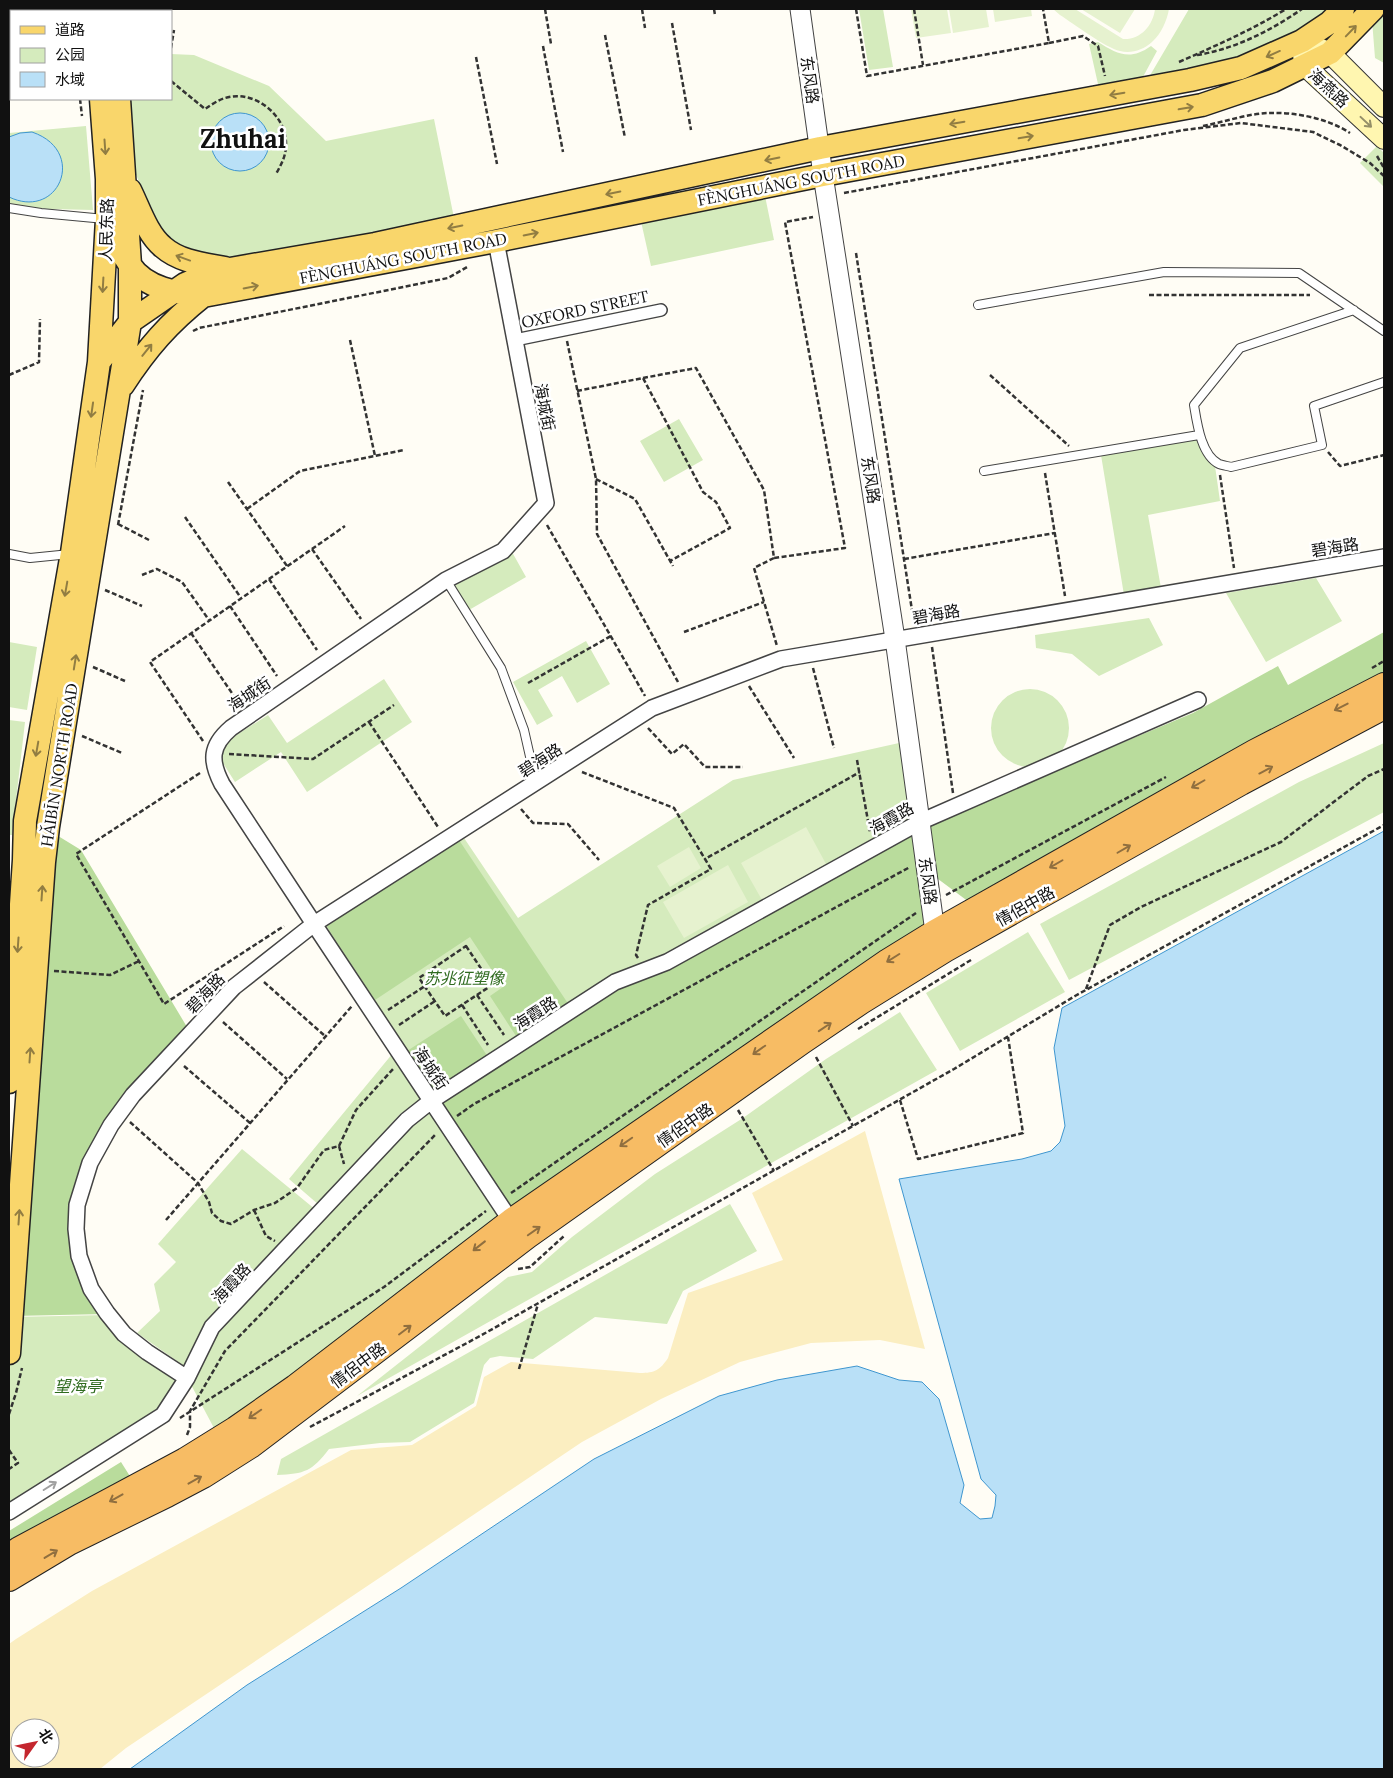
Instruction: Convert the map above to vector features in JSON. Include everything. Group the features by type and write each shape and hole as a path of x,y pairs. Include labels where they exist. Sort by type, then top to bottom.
{"highway":[{"name":"情侶中路","path":"9,1579 69,1543 203,1476 252,1445 536,1230 802,1042 900,977 940,941 1254,752 1384,685"},
{"name":"情侶中路","path":"9,1556 185,1460 296,1387 511,1221 888,961 940,941 1384,707"}],"main road":[{"name":"FÈNGHUÁNG SOUTH ROAD","path":"99,362 130,322 172,292 199,278 230,269 375,244 820,148 1190,80 1241,68 1302,41 1329,23 1343,9"},
{"name":"FÈNGHUÁNG SOUTH ROAD","path":"107,219 130,265 141,277 172,292 203,296 826,195 1202,105 1273,81 1330,53 1373,9"},
{"name":"海燕路","path":"1384,107 1330,53 1302,41 1304,65 1384,140"},
{"name":"人民东路","path":"99,362 107,219 107,179 101,100"},
{"name":"HǍIBĪN NORTH ROAD","path":"16,1357 36,970 48,827 130,322 130,265 120,100"},
{"name":"FÈNGHUÁNG SOUTH ROAD","path":"126,180 146,223 162,247 176,256 230,269"},
{"name":"FÈNGHUÁNG SOUTH ROAD","path":"119,390 139,360 162,332 203,296"},
{"name":"HǍIBĪN NORTH ROAD","path":"9,1082 25,821 72,553 99,362"}],"street":[{"name":"东风路","path":"800,9 826,195 895,639 925,859 940,941"},
{"name":"海城街","path":"497,248 546,503 503,551 446,580 231,728 217,743 214,758 217,774 222,784 511,1221"},
{"name":"OXFORD STREET","path":"515,340 661,310"},
{"name":"碧海路","path":"187,1378 147,1352 124,1334 91,1289 79,1256 76,1230 78,1205 90,1163 110,1125 133,1094 234,987 314,924 652,708 781,659 1384,557"},
{"name":"海霞路","path":"9,1512 163,1415 187,1378 212,1327 407,1120 431,1101 615,982 667,962 920,822 1198,700"}],"lane":[{"path":"9,208 40,213 107,219"},
{"path":"978,305 1164,272 1299,273 1384,331"},
{"path":"1354,310 1240,348 1194,405 1199,435 1209,454 1218,463 1231,467 1322,445 1314,406 1384,382"},
{"path":"984,472 1199,435"},
{"path":"9,554 30,558 72,553"},
{"path":"446,580 501,668 524,730 536,783"}],"path":[{"path":"545,9 551,44"},
{"path":"642,9 645,28"},
{"path":"714,9 715,15"},
{"path":"856,9 867,76 1083,36 1098,46 1110,95"},
{"path":"914,9 923,65"},
{"path":"1043,9 1049,42"},
{"path":"1173,64 1230,40 1286,9"},
{"path":"1191,56 1207,54 1240,44 1263,33 1302,9"},
{"path":"672,23 691,130"},
{"path":"172,42 174,30"},
{"path":"605,35 625,138"},
{"path":"543,46 563,152"},
{"path":"476,57 497,164"},
{"path":"172,82 205,109 224,98 236,96 254,100 267,106 279,119 286,133 286,147 283,160 276,174"},
{"path":"781,659 754,568 774,558 845,548 785,222 826,195 1184,130 1267,113 1302,115 1329,122 1352,135"},
{"path":"1184,130 1241,123 1313,132 1340,144 1370,163 1384,176"},
{"path":"192,331 199,328 448,278 497,248"},
{"path":"856,254 904,559 923,634 955,806"},
{"path":"1149,295 1331,295"},
{"path":"9,375 39,362 40,319"},
{"path":"564,330 596,479 597,534 685,696"},
{"path":"350,340 376,456"},
{"path":"577,391 696,368 764,490 774,558"},
{"path":"990,375 1080,456"},
{"path":"643,378 703,492 716,502 730,528 670,561"},
{"path":"116,533 144,390"},
{"path":"1322,445 1340,466 1384,455"},
{"path":"247,509 300,471 404,450"},
{"path":"1043,462 1068,610"},
{"path":"1218,463 1236,581"},
{"path":"596,479 635,499 673,566"},
{"path":"228,482 287,566"},
{"path":"185,517 241,598"},
{"path":"118,524 148,540"},
{"path":"547,524 652,708"},
{"path":"214,758 150,662 345,526"},
{"path":"904,559 1055,534"},
{"path":"312,549 363,622"},
{"path":"142,575 157,569 182,582 209,620"},
{"path":"269,579 326,663"},
{"path":"107,581 105,590 142,606"},
{"path":"684,632 764,602"},
{"path":"230,606 278,676"},
{"path":"191,633 238,702"},
{"path":"528,683 611,636"},
{"path":"809,654 834,748"},
{"path":"90,665 125,681"},
{"path":"741,675 794,758"},
{"path":"314,924 287,924 164,1004 76,854 214,758 313,759 394,705"},
{"path":"639,717 672,754 684,744 705,767 743,767"},
{"path":"369,722 446,840"},
{"path":"76,733 122,753"},
{"path":"857,760 872,848"},
{"path":"564,765 674,808 711,869 648,905 636,955 645,970"},
{"path":"1086,990 1110,925 1141,907 1280,842 1368,776 1384,769"},
{"path":"705,859 860,772"},
{"path":"512,799 533,824 568,824 599,860"},
{"path":"337,1407 314,1425 774,1171 900,1100 1086,990 1384,825"},
{"path":"190,1411 225,1351 446,1124 474,1104 925,859"},
{"path":"466,946 492,985 477,995 445,1016 419,978 466,946"},
{"path":"856,1031 975,957"},
{"path":"36,970 110,975 139,961"},
{"path":"264,982 325,1036"},
{"path":"376,1018 425,986"},
{"path":"166,1220 361,995"},
{"path":"477,995 513,1048"},
{"path":"386,1033 435,1001"},
{"path":"462,1005 497,1058"},
{"path":"223,1022 288,1079"},
{"path":"900,1100 918,1159 1024,1133 1008,1037"},
{"path":"808,1062 816,1057 853,1126"},
{"path":"120,1112 198,1183 209,1202 212,1213 221,1221 231,1224 254,1210 275,1203 297,1188 324,1150 339,1146 356,1110 403,1058"},
{"path":"184,1066 250,1124"},
{"path":"731,1115 738,1110 774,1171"},
{"path":"254,1210 266,1236 288,1247"},
{"path":"514,1270 530,1267 570,1231"},
{"path":"519,1369 538,1303"},
{"path":"9,1414 16,1393 16,1357"},
{"path":"9,1450 18,1463 9,1469"}],"green space":[{"path":"859,9 883,9 893,67 869,70"},
{"path":"911,9 947,9 951,33 916,38"},
{"path":"949,9 986,9 989,27 953,33"},
{"path":"993,9 1031,9 1032,16 995,22"},
{"path":"1053,9 1075,9 1123,39 1129,39 1145,31 1152,21 1155,9 1169,9 1163,27 1155,39 1141,49 1128,52 1114,49 1107,45 1081,30"},
{"path":"1081,9 1135,9 1120,33"},
{"path":"1189,9 1343,9 1302,41 1142,89"},
{"path":"1384,9 1384,63 1375,58 1372,20"},
{"path":"1098,42 1111,50 1124,54 1137,53 1151,46 1157,51 1138,86 1100,93 1089,44"},
{"path":"172,54 194,55 269,86 326,141 434,119 454,218 230,261 182,248 159,228 134,170 129,100 172,100"},
{"path":"86,126 93,210 9,208 9,133"},
{"path":"1377,146 1384,153 1384,187 1360,163"},
{"path":"764,191 774,240 651,266 640,217"},
{"path":"679,419 703,460 664,482 640,441"},
{"path":"1197,439 1215,466 1220,501 1148,515 1161,588 1124,595 1101,455"},
{"path":"512,552 526,577 469,610 455,585"},
{"path":"1316,578 1342,621 1266,662 1226,593"},
{"path":"1149,618 1163,645 1099,676 1072,654 1036,648 1035,635"},
{"path":"1384,632 1384,683 973,905 934,876 927,825 1193,713 1278,666 1288,685"},
{"path":"586,641 610,684 577,703 562,676 538,690 553,716 537,725 513,682"},
{"path":"9,642 37,647 27,710 9,707"},
{"path":"384,679 412,722 307,792 281,752 235,782 221,760 227,741 268,715 287,743"},
{"path":"1030,689 1045,692 1058,700 1066,713 1069,728 1066,743 1058,756 1045,764 1030,767 1015,764 1002,756 994,743 991,728 994,713 1002,700 1015,692"},
{"path":"9,720 25,722 12,835 9,835"},
{"name":"苏兆征塑像","path":"908,741 919,822 437,1097 328,931 460,832 518,918 733,780"},
{"path":"1384,743 1384,812 1069,980 1040,924 1299,782"},
{"path":"919,824 934,932 512,1219 432,1101 616,984"},
{"path":"806,827 826,864 762,900 741,863"},
{"path":"50,831 81,850 190,1032 89,1163 78,1256 106,1314 13,1316"},
{"path":"457,837 569,1005 518,1039 490,996 503,987 470,937 375,1000 325,924"},
{"path":"689,847 701,868 670,887 657,866"},
{"path":"728,865 748,902 684,938 663,902"},
{"path":"1028,932 1065,992 960,1051 926,993"},
{"path":"900,1012 937,1070 357,1396 508,1277 532,1272 572,1237 655,1174 743,1118 826,1059"},
{"path":"461,1016 488,1057 433,1092 407,1051"},
{"path":"393,1053 424,1099 400,1114 319,1205 289,1179"},
{"path":"431,1102 510,1221 215,1430 188,1379 213,1328"},
{"path":"242,1149 316,1210 209,1323 184,1366 137,1333 160,1311 154,1284 176,1262 158,1244"},
{"path":"730,1204 757,1251 683,1291 667,1324 595,1317 533,1359 500,1356 490,1358 484,1365 474,1403 410,1442 380,1443 329,1449 318,1462 307,1470 295,1474 277,1475 281,1459"},
{"name":"望海亭","path":"107,1315 186,1379 162,1414 9,1515 9,1375 13,1317"},
{"path":"121,1462 138,1489 9,1556 9,1531"}],"sand":[{"path":"865,1131 925,1349 880,1340 811,1343 740,1362 661,1399 582,1442 126,1748 100,1769 9,1769 9,1644 16,1639 92,1591 351,1450 412,1445 476,1406 484,1377 511,1362 640,1373 657,1370 668,1358 688,1293 783,1260 752,1193"}],"water":[{"path":"240,113 256,118 264,126 269,142 264,158 256,166 240,171 224,166 216,158 211,142 216,126 224,118"},
{"path":"32,132 49,141 59,154 63,167 60,181 53,192 42,200 27,202 9,197 9,137 20,133"},
{"path":"1384,831 1384,1769 130,1769 247,1685 401,1588 594,1459 719,1396 777,1380 857,1366 899,1380 922,1382 939,1399 964,1485 960,1503 980,1519 992,1518 996,1495 981,1479 899,1179 1022,1159 1051,1151 1060,1142 1065,1126 1054,1048 1062,1008"}],"district":[{"name":"Zhuhai","path":"243,138"}]}
